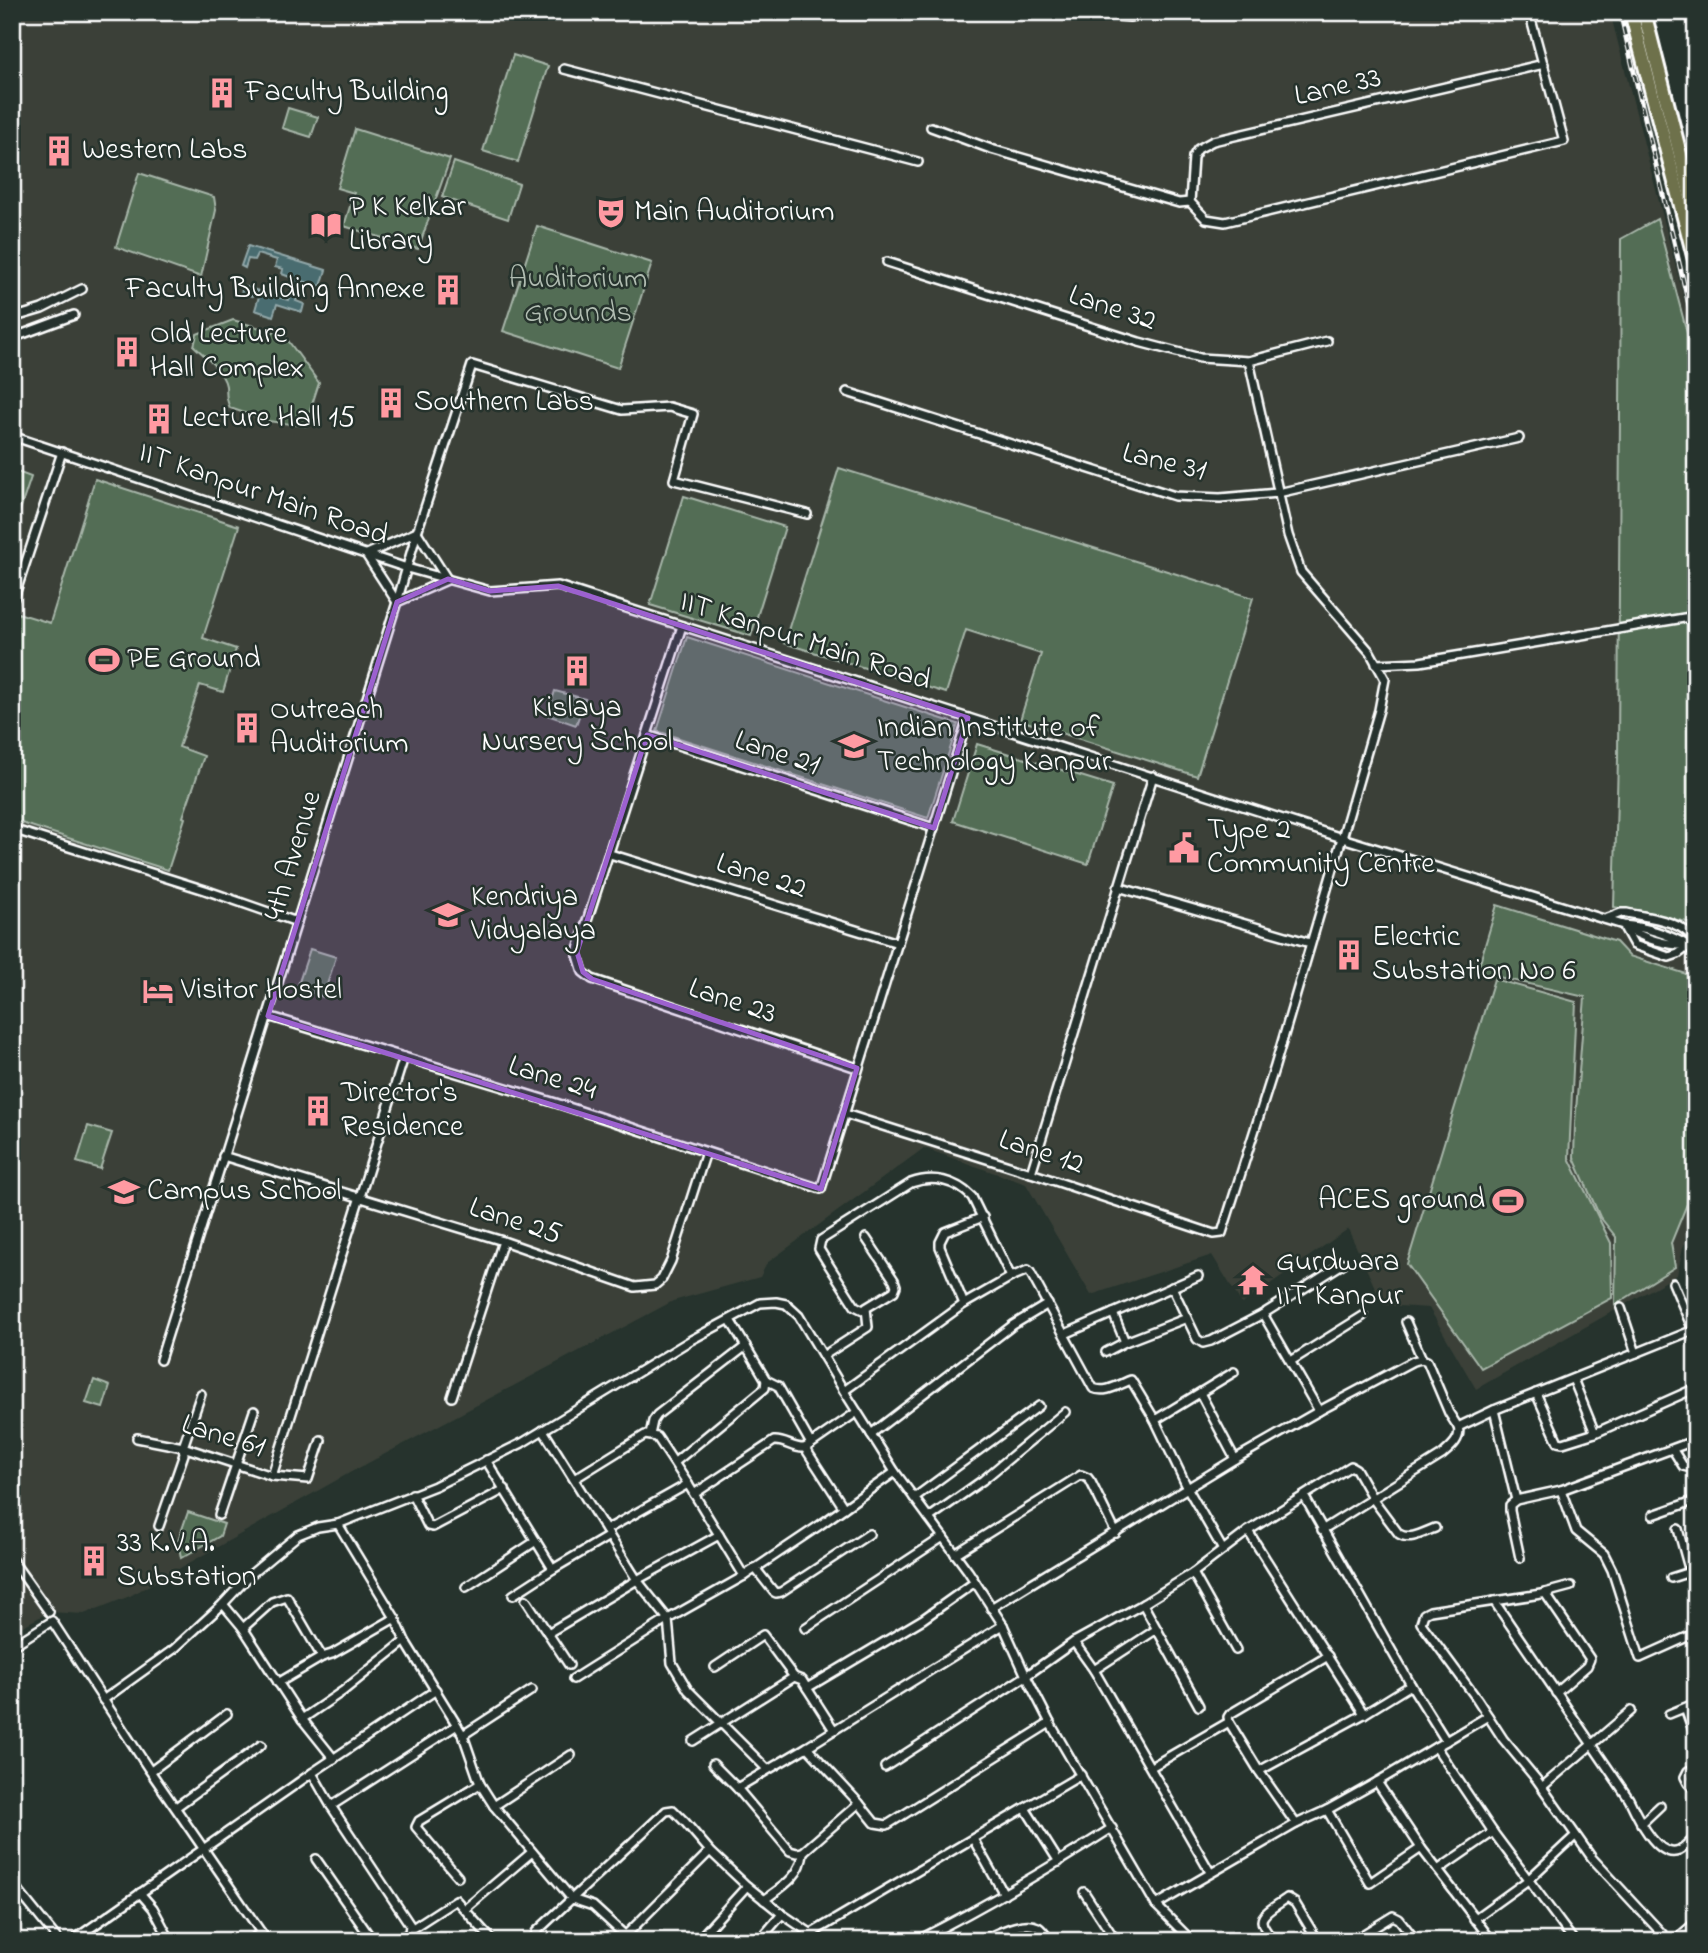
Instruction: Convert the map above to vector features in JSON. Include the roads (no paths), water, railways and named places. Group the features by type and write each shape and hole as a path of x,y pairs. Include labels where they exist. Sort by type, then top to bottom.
{"highway":[{"path":"1630,12 1696,264"},
{"path":"1644,12 1696,217"}],"street":[{"path":"1076,12 1129,18 1153,12"},
{"path":"931,127 991,149 1112,184 1179,203 1190,201 1206,219 1225,222 1564,141 1529,12"},
{"name":"Lane 33","path":"1190,201 1193,158 1198,149 1213,141 1544,64"},
{"path":"564,69 918,162"},
{"name":"Lane 32","path":"887,262 1200,359 1249,361 1327,341"},
{"path":"12,318 41,309 82,289"},
{"path":"12,338 74,315"},
{"path":"1118,887 1310,943 1379,710 1385,678 1370,652 1301,572 1288,535 1249,361"},
{"name":"4th Avenue","path":"160,1360 417,532 472,365 622,410 669,407 693,414 674,480 807,514"},
{"name":"Lane 31","path":"847,392 1175,495 1220,498 1278,493 1519,438"},
{"name":"IIT Kanpur Main Road","path":"12,436 407,568 490,591 558,586 1342,838 1694,945"},
{"path":"12,604 62,452"},
{"path":"417,532 447,579 397,602 366,554 417,532"},
{"path":"1376,664 1420,662 1696,615"},
{"path":"610,853 682,626"},
{"path":"845,1114 968,718"},
{"name":"Lane 21","path":"647,735 934,828"},
{"path":"1031,1173 1153,776"},
{"path":"12,829 297,922"},
{"name":"Lane 22","path":"610,853 898,943"},
{"name":"Lane 23","path":"610,853 577,952 583,972 592,979 858,1068"},
{"path":"1604,919 1627,913 1663,921 1685,928 1694,945 1673,957 1664,957 1634,945 1623,925"},
{"name":"Lane 12","path":"845,1114 1214,1234 1222,1233 1271,1079 1310,943"},
{"name":"Lane 24","path":"268,1016 404,1056 821,1189 845,1114"},
{"name":"Lane 61","path":"136,1438 183,1447 272,1476 404,1056"},
{"name":"Lane 25","path":"223,1156 503,1241 635,1287 655,1285 662,1279 671,1261 706,1152"},
{"path":"823,1356 869,1326 865,1311 855,1306 827,1262 820,1249 821,1240 922,1178 947,1181 964,1189 972,1197 1011,1277"},
{"path":"964,1304 940,1247 940,1241 945,1232 983,1217"},
{"path":"865,1311 891,1293 896,1286 866,1238"},
{"path":"452,1397 503,1241"},
{"path":"1172,1287 1197,1339 1203,1343 1264,1314 1344,1262"},
{"path":"844,1391 964,1304 1025,1269 1030,1272 1093,1388 1099,1391 1131,1380 1223,1550"},
{"path":"1065,1334 1198,1276"},
{"path":"1458,1427 1694,1329 1673,1283"},
{"path":"103,1700 174,1649 250,1575 298,1535 318,1527 338,1524 435,1486 522,1443 691,1340 760,1303 776,1301 786,1304 799,1316 895,1472 992,1608 1003,1625 1050,1723 1156,1905 1192,1941"},
{"path":"871,1434 1013,1325 1048,1304"},
{"path":"1621,1308 1636,1353"},
{"path":"1113,1313 1125,1342"},
{"path":"1264,1314 1319,1411"},
{"path":"1291,1361 1363,1316"},
{"path":"1106,1352 1187,1318"},
{"path":"730,1320 766,1380 778,1386 808,1446 844,1508"},
{"path":"1406,1322 1422,1359"},
{"path":"650,1435 657,1415 746,1346"},
{"path":"992,1608 1235,1459 1319,1411 1413,1361 1427,1361 1449,1413 1458,1427 1458,1438 1442,1455 1322,1530"},
{"path":"1155,1420 1234,1372"},
{"path":"1573,1379 1595,1433"},
{"path":"675,1462 765,1388 766,1380"},
{"path":"1536,1393 1558,1442 1563,1443 1595,1433 1696,1388"},
{"path":"1200,1393 1235,1459"},
{"path":"159,1527 201,1394"},
{"path":"914,1498 1039,1406"},
{"path":"1494,1410 1516,1500"},
{"path":"219,1515 254,1411"},
{"path":"694,1494 774,1441 782,1441 796,1447 808,1446 857,1412"},
{"path":"929,1518 983,1480 1065,1412"},
{"path":"543,1430 637,1580 668,1619 672,1663 688,1690 767,1769"},
{"path":"574,1479 645,1435 657,1437 744,1576"},
{"path":"272,1476 308,1479 321,1440"},
{"path":"1520,1558 1510,1511 1510,1505 1516,1500 1561,1490 1696,1440"},
{"path":"1673,1450 1683,1466 1696,1464"},
{"path":"486,1460 553,1569"},
{"path":"885,1767 1074,1642 1193,1573 1248,1531 1351,1466 1356,1469 1373,1499 1402,1537 1435,1528"},
{"path":"573,1679 668,1619 755,1569 895,1472"},
{"path":"955,1554 1081,1475 1091,1482 1115,1533"},
{"path":"513,1595 688,1483"},
{"path":"412,1494 428,1526 433,1527 505,1489"},
{"path":"1561,1490 1577,1531 1604,1555 1612,1570 1640,1658 1696,1633"},
{"path":"1304,1496 1411,1685 1446,1741"},
{"path":"1653,1515 1696,1500"},
{"path":"338,1524 463,1735 480,1784 531,1852 572,1899 593,1906 626,1939 710,1851"},
{"path":"1671,1578 1693,1571 1678,1530"},
{"path":"1248,1531 1364,1714"},
{"path":"755,1569 774,1592 781,1592 869,1534"},
{"path":"548,1633 719,1535"},
{"path":"805,1628 943,1537"},
{"path":"466,1587 536,1541"},
{"path":"12,1560 49,1612"},
{"path":"1193,1573 1236,1650"},
{"path":"807,1688 923,1619 975,1582"},
{"path":"1571,1586 1545,1593 1430,1611 1424,1614 1421,1620 1503,1739 1542,1787 1592,1858 1672,1941 1696,1922"},
{"path":"1545,1593 1590,1659 1587,1666 1556,1693"},
{"path":"243,1628 272,1602 287,1597 321,1657"},
{"path":"526,1600 569,1665"},
{"path":"1494,1601 1629,1799 1641,1824 1660,1846 1669,1852 1680,1850 1696,1836"},
{"path":"223,1604 243,1628 302,1719 334,1759"},
{"path":"1143,1604 1199,1706"},
{"path":"278,1683 394,1618"},
{"path":"12,1646 52,1621 150,1771 267,1941"},
{"path":"737,1788 1003,1625"},
{"path":"1094,1670 1157,1629"},
{"path":"715,1667 763,1635 794,1677 802,1680 834,1730"},
{"path":"302,1719 344,1691 405,1641"},
{"path":"1074,1642 1094,1670 1210,1872"},
{"path":"1296,1824 1259,1771 1228,1717 1233,1711 1328,1656"},
{"path":"693,1741 794,1677"},
{"path":"1259,1771 1411,1685"},
{"path":"72,1941 436,1690"},
{"path":"463,1735 532,1690"},
{"path":"1670,1714 1696,1703"},
{"path":"1685,1708 1696,1739"},
{"path":"1542,1787 1631,1711"},
{"path":"150,1771 227,1714"},
{"path":"1156,1905 1296,1824 1377,1782 1488,1716"},
{"path":"1151,1767 1229,1722"},
{"path":"807,1747 875,1823 887,1825 1050,1723"},
{"path":"331,1806 457,1725"},
{"path":"176,1807 261,1745"},
{"path":"1436,1747 1568,1939"},
{"path":"494,1805 571,1755"},
{"path":"713,1764 790,1851 797,1853 803,1852 859,1802"},
{"path":"1696,1768 1688,1771 1685,1777 1696,1791"},
{"path":"312,1773 411,1929"},
{"path":"811,1933 1081,1775"},
{"path":"1377,1782 1421,1848 1492,1941"},
{"path":"458,1877 416,1828 419,1821 480,1784"},
{"path":"1641,1824 1660,1806"},
{"path":"1025,1808 1059,1862"},
{"path":"534,1941 536,1932 666,1811 673,1810 747,1886 822,1941"},
{"path":"1327,1810 1370,1884 1421,1848"},
{"path":"916,1941 968,1915 1112,1828"},
{"path":"1438,1870 1493,1832"},
{"path":"1474,1919 1528,1880 1575,1836"},
{"path":"973,1839 1004,1894"},
{"path":"465,1909 531,1852"},
{"path":"764,1900 798,1871 803,1852"},
{"path":"316,1858 373,1941"},
{"path":"12,1883 59,1941"},
{"path":"697,1941 747,1886"},
{"path":"1084,1892 1116,1941"},
{"path":"140,1894 153,1908 169,1938"},
{"path":"1274,1941 1262,1919 1287,1898 1295,1903 1318,1941"},
{"path":"396,1941 456,1900 493,1941"},
{"path":"759,1941 782,1914"},
{"path":"1357,1938 1393,1916 1399,1919 1416,1941"},
{"path":"980,1941 1016,1927 1029,1925 1041,1930 1050,1941"},
{"path":"250,1941 261,1932"}],"water":[{"path":"248,246 326,270 321,286 302,281 296,301 304,304 302,312 277,304 273,316 255,310 260,293 254,291 252,296 241,293 243,286 288,300 295,279 282,274 283,269 275,267 277,260 257,254 254,260 248,259 245,268 241,266"}],"railway":[{"path":"1620,12 1696,335"}],"place":[{"name":"Faculty Building","path":"222,93"},
{"name":"Western Labs","path":"59,151"},
{"name":"Main Auditorium","path":"611,213"},
{"name":"P K Kelkar Library","path":"326,225"},
{"name":"Faculty Building Annexe","path":"448,290"},
{"name":"Old Lecture Hall Complex","path":"127,352"},
{"name":"Southern Labs","path":"391,403"},
{"name":"Lecture Hall 15","path":"159,419"},
{"name":"PE Ground","path":"104,660"},
{"name":"Kislaya Nursery School","path":"577,671"},
{"name":"Outreach Auditorium","path":"247,728"},
{"name":"Indian Institute of Technology Kanpur","path":"854,746"},
{"name":"Type 2 Community Centre","path":"1184,848"},
{"name":"Kendriya Vidyalaya","path":"448,915"},
{"name":"Electric Substation No 6","path":"1349,955"},
{"name":"Visitor Hostel","path":"158,991"},
{"name":"Director's Residence","path":"318,1111"},
{"name":"Campus School","path":"124,1192"},
{"name":"ACES ground","path":"1508,1201"},
{"name":"Gurdwara IIT Kanpur","path":"1253,1280"},
{"name":"33 K.V.A. Substation","path":"94,1561"}],"park label":[{"name":"Auditorium Grounds","path":"578,297"}]}
